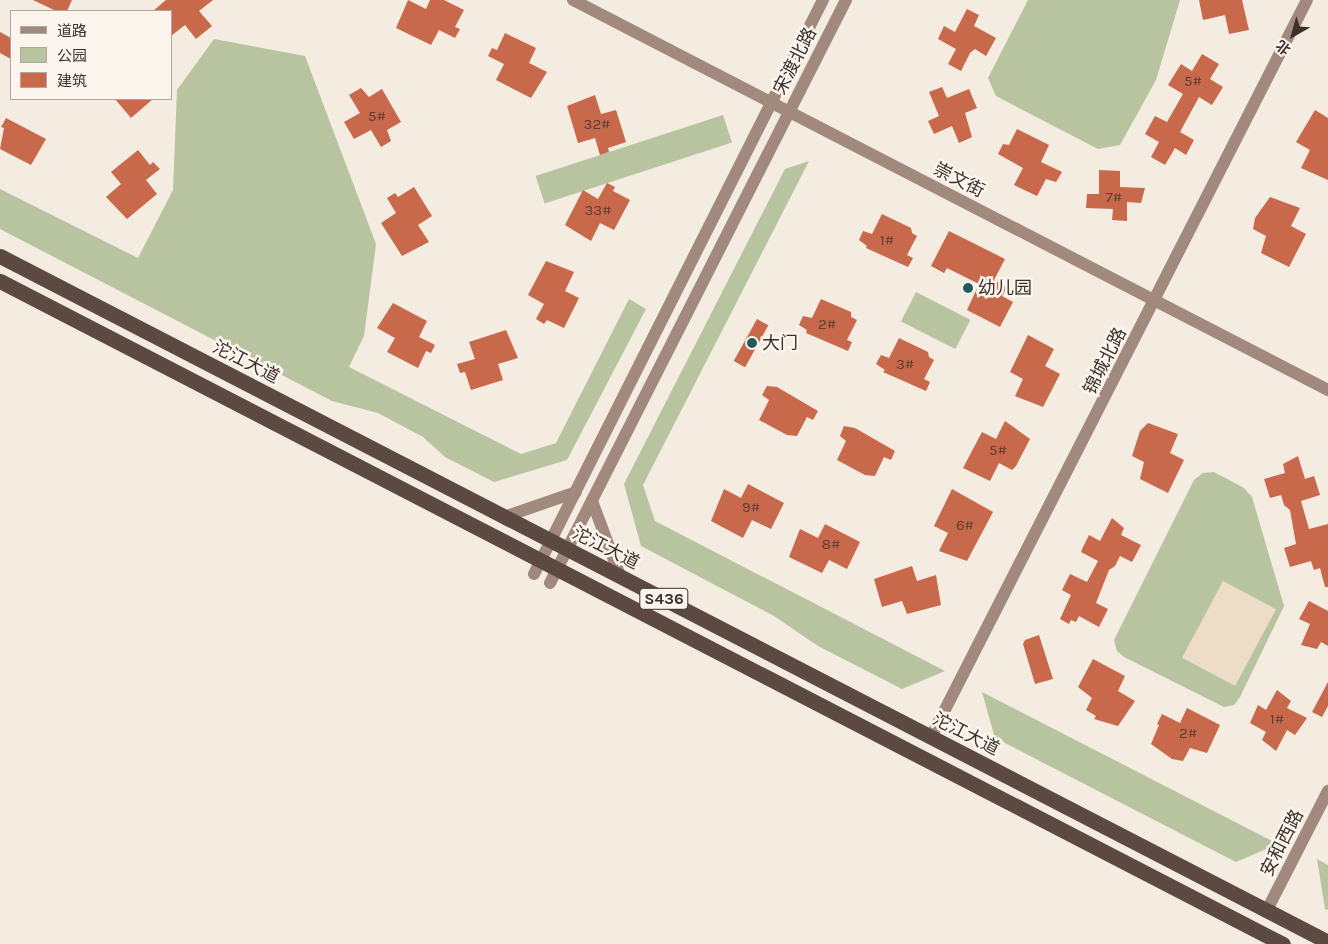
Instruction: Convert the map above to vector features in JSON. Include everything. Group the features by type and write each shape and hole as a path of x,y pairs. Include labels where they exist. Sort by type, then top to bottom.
{"highway":[{"name":"沱江大道","path":"0,256 1328,942"},
{"name":"S436","path":"0,281 537,568 1283,944"}],"street":[{"name":"崇文街","path":"573,0 1328,390"},
{"name":"宋渡北路","path":"537,568 823,0"},
{"name":"宋渡北路","path":"554,576 846,0"},
{"name":"锦城北路","path":"932,737 1307,0"},
{"path":"504,517 576,492"},
{"path":"592,501 620,576"},
{"name":"安和西路","path":"1266,910 1328,791"}],"green space":[{"path":"1028,0 1180,0 1156,80 1120,145 1098,149 996,96 988,78"},
{"path":"214,39 305,56 376,244 364,336 349,367 521,454 556,443 629,299 646,309 567,460 494,482 445,457 423,437 378,413 332,401 0,229 0,189 138,258 173,190 177,90"},
{"path":"723,115 732,143 545,203 536,176"},
{"path":"809,161 643,485 655,521 945,671 902,689 818,646 774,616 641,546 624,484 785,169"},
{"path":"916,292 970,320 955,349 901,321"},
{"path":"1214,472 1244,488 1252,497 1284,606 1240,697 1234,705 1224,707 1124,657 1117,651 1114,640 1194,480 1203,473"},
{"path":"982,692 1278,844 1236,862 995,738"},
{"path":"1317,859 1328,865 1328,910 1325,909"}],"shaded area":[{"path":"1223,581 1276,609 1235,686 1182,658"}],"building":[{"path":"33,0 72,0 67,10 54,10"},
{"path":"166,0 213,0 199,11 212,26 196,39 185,25 172,35 172,10 154,10"},
{"path":"408,0 426,9 430,0 444,0 464,10 455,27 460,29 455,38 439,30 431,45 396,28"},
{"path":"1199,0 1242,0 1249,30 1229,34 1225,15 1203,20"},
{"path":"967,9 979,15 974,26 996,38 986,56 975,49 970,53 961,71 948,64 956,49 938,39 944,26 955,32"},
{"path":"0,32 10,37 10,58 0,53"},
{"path":"505,33 536,48 529,63 547,72 531,98 496,80 504,64 488,56 492,48 497,50"},
{"path":"1202,54 1219,64 1210,79 1223,87 1212,105 1199,97 1180,132 1194,140 1186,155 1175,148 1165,165 1151,157 1159,142 1145,134 1155,116 1167,122 1183,94 1168,85 1181,64 1192,71"},
{"path":"942,87 947,98 969,89 977,108 965,113 972,137 959,143 952,126 934,134 928,121 939,116 929,92"},
{"path":"361,88 369,97 382,89 401,122 387,130 391,141 381,147 371,130 354,139 344,122 360,113 349,95"},
{"path":"595,95 601,114 616,110 626,142 608,148 609,152 600,155 595,138 578,143 567,106"},
{"path":"116,100 152,100 131,118"},
{"path":"1315,110 1328,118 1328,180 1301,168 1310,150 1296,142"},
{"path":"6,118 46,139 31,165 0,149 4,128 1,127"},
{"path":"1017,129 1049,145 1041,162 1062,172 1056,182 1046,179 1037,196 1014,185 1023,168 998,154 1003,144 1009,145"},
{"path":"138,150 150,165 153,162 160,169 146,180 157,194 127,219 106,197 121,184 111,172"},
{"path":"1099,170 1120,171 1120,187 1145,188 1141,203 1127,202 1127,221 1112,220 1113,209 1086,208 1087,194 1099,194"},
{"path":"607,183 615,187 613,191 630,200 614,230 600,223 591,241 565,225 583,190 598,199"},
{"path":"414,187 432,216 418,225 429,242 402,256 381,223 396,213 387,198 395,193 398,197"},
{"path":"1270,197 1300,208 1291,226 1306,234 1289,267 1261,253 1266,236 1253,229 1255,218"},
{"path":"882,214 911,228 912,233 917,236 907,255 913,258 908,267 866,248 867,246 859,240 863,231 872,234"},
{"path":"949,231 1005,259 994,280 1007,287 1002,296 1013,302 1000,327 967,310 979,284 947,268 944,273 931,266"},
{"path":"546,261 574,272 565,291 579,298 564,328 547,320 544,324 536,319 544,304 528,295"},
{"path":"821,299 851,312 851,317 857,320 847,340 852,342 848,351 806,333 807,330 799,325 803,316 812,318"},
{"path":"393,303 427,321 419,337 435,345 431,353 426,351 418,368 387,352 395,338 377,328"},
{"name":"大门","path":"757,319 768,325 745,367 734,361"},
{"path":"506,330 518,358 498,364 503,380 471,390 465,372 460,373 457,364 475,359 469,342"},
{"path":"1028,335 1054,349 1045,366 1060,374 1043,407 1015,396 1023,379 1010,372"},
{"path":"899,338 928,352 929,357 934,360 924,379 930,382 926,391 883,372 885,370 876,364 881,355 889,358"},
{"path":"767,386 777,387 818,411 813,420 807,417 797,436 787,435 759,420 769,400 762,395"},
{"path":"1005,421 1030,439 1016,466 1012,470 999,463 990,481 963,468 982,432 996,439"},
{"path":"1148,423 1178,434 1170,453 1184,460 1168,493 1140,479 1144,462 1132,456 1140,431"},
{"path":"844,426 855,428 895,451 891,460 884,457 875,476 865,475 837,460 846,441 840,436"},
{"path":"1298,456 1305,479 1314,476 1320,495 1301,501 1309,529 1328,524 1328,587 1325,587 1320,568 1314,570 1311,561 1290,567 1284,548 1296,544 1290,510 1284,505 1281,495 1270,498 1264,479 1285,473 1283,464"},
{"path":"748,484 784,503 771,529 752,520 743,538 711,521 724,489 741,498"},
{"path":"952,489 993,512 967,561 939,551 948,533 934,526"},
{"path":"1112,518 1124,528 1121,535 1141,545 1132,562 1120,556 1115,566 1109,570 1096,603 1108,609 1099,627 1079,616 1076,622 1071,620 1069,624 1060,619 1071,595 1062,590 1070,574 1087,582 1098,561 1081,552 1089,535 1100,541"},
{"path":"825,524 860,542 847,569 829,560 822,573 789,557 800,529 818,538"},
{"path":"912,566 917,581 936,575 941,605 907,614 902,601 882,607 874,579"},
{"path":"1309,601 1328,611 1328,646 1321,642 1317,649 1301,645 1310,624 1299,619"},
{"path":"1039,635 1053,679 1035,684 1023,644 1025,640"},
{"path":"1093,659 1125,676 1118,691 1135,701 1118,726 1094,719 1096,716 1086,710 1092,698 1078,687"},
{"path":"1328,682 1328,706 1322,717 1312,712"},
{"path":"1277,690 1291,701 1287,708 1307,718 1295,735 1287,730 1276,751 1262,740 1266,732 1250,723 1258,705 1266,710"},
{"path":"1187,708 1220,725 1207,753 1190,748 1183,761 1172,759 1151,744 1162,714 1180,723"}],"place":[{"name":"幼儿园","path":"968,288"},
{"name":"大门","path":"752,343"}]}
